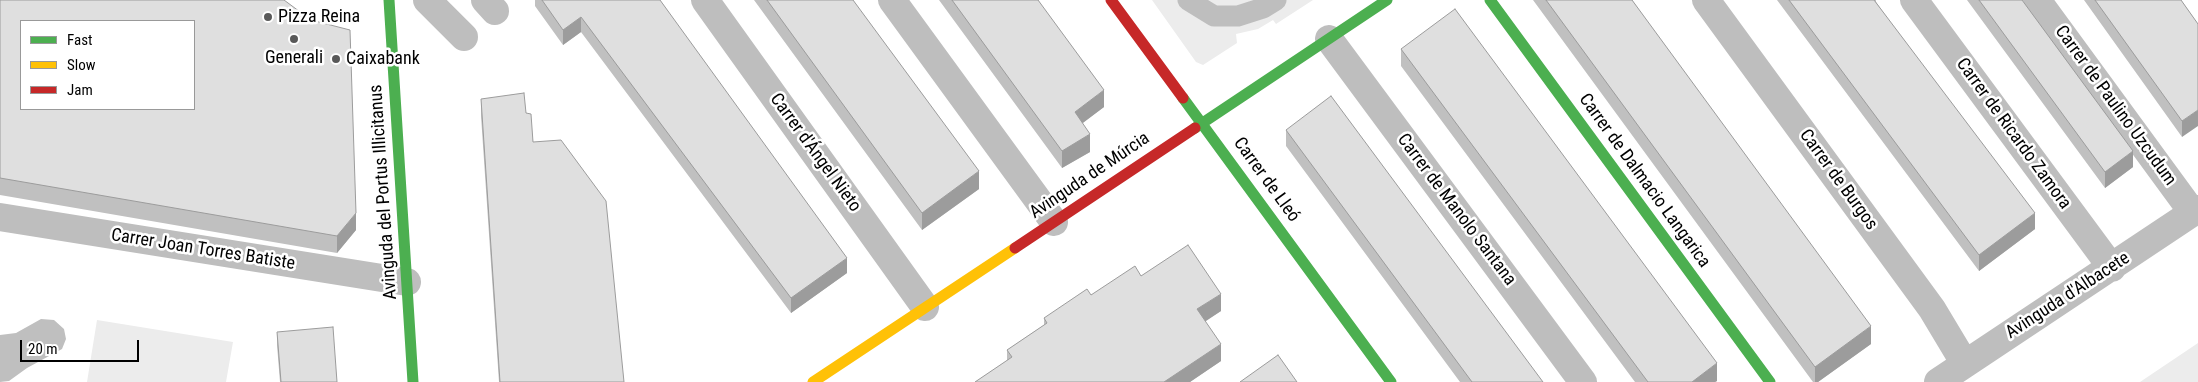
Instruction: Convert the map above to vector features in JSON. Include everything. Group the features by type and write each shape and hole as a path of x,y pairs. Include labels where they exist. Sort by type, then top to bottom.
{"street":[{"name":"Avinguda del Portus Illicitanus","path":"390,0 413,382"},
{"path":"428,0 464,37"},
{"name":"Carrer d'Ángel Nieto","path":"705,0 926,307"},
{"path":"892,0 1054,222"},
{"name":"Carrer de Lleó","path":"1111,0 1391,382"},
{"name":"Avinguda de Múrcia","path":"813,382 1387,0"},
{"name":"Carrer de Dalmacio Langarica","path":"1490,0 1770,382"},
{"name":"Carrer de Burgos","path":"1706,0 1932,309 1965,364"},
{"name":"Carrer de Ricardo Zamora","path":"1914,0 2112,268"},
{"name":"Carrer de Paulino Uzcudum","path":"2037,0 2195,211"},
{"name":"Carrer de Manolo Santana","path":"1329,39 1583,382"},
{"name":"Avinguda d'Albacete","path":"1938,382 2195,211"},
{"name":"Carrer Joan Torres Batiste","path":"0,217 407,282"}],"lane":[{"path":"1188,0 1214,16 1238,16 1263,8 1276,0"}],"shaded area":[{"path":"1152,0 1313,0 1276,24 1273,20 1258,29 1236,34 1237,43 1203,65 1196,62"},
{"path":"41,319 54,320 64,329 66,339 62,349 27,368 9,381 0,382 0,335 16,333"},
{"path":"97,320 233,342 226,382 87,382"},
{"path":"2198,343 2198,382 2140,382"}],"building":[{"path":"0,0 284,0 311,20 350,30 356,213 337,236 0,178"},
{"path":"542,0 660,0 847,258 791,298 581,17 563,30"},
{"path":"767,0 853,0 979,171 922,213"},
{"path":"952,0 1038,0 1104,90 1075,112 1090,134 1062,151"},
{"path":"1546,0 1632,0 1871,326 1815,367"},
{"path":"1789,0 1874,0 2035,213 1979,255"},
{"path":"1979,0 2022,0 2133,151 2105,172"},
{"path":"2095,0 2181,0 2198,24 2198,110 2182,121"},
{"path":"1455,9 1717,363 1692,382 1648,382 1401,49"},
{"path":"524,93 526,113 531,114 533,142 561,140 606,201 624,382 500,382 481,99"},
{"path":"1331,96 1543,382 1472,382 1286,130"},
{"path":"1188,245 1221,294 1197,309 1221,344 1164,382 975,382 1012,357 1007,350 1047,323 1044,318 1087,289 1091,295 1135,266 1141,276"},
{"path":"333,327 337,382 281,382 277,332"},
{"path":"1278,355 1297,382 1240,382"}],"traffic: fast":[{"path":"389,0 413,382"},
{"path":"1195,128 1387,0"},
{"path":"1490,0 1770,382"},
{"path":"1183,98 1391,382"}],"traffic: slow":[{"path":"813,382 1015,248"}],"traffic: jam":[{"path":"1111,0 1183,98"},
{"path":"1015,248 1195,128"}],"place":[{"name":"Pizza Reina","path":"268,17"},
{"name":"Generali","path":"294,39"},
{"name":"Caixabank","path":"336,59"}]}
